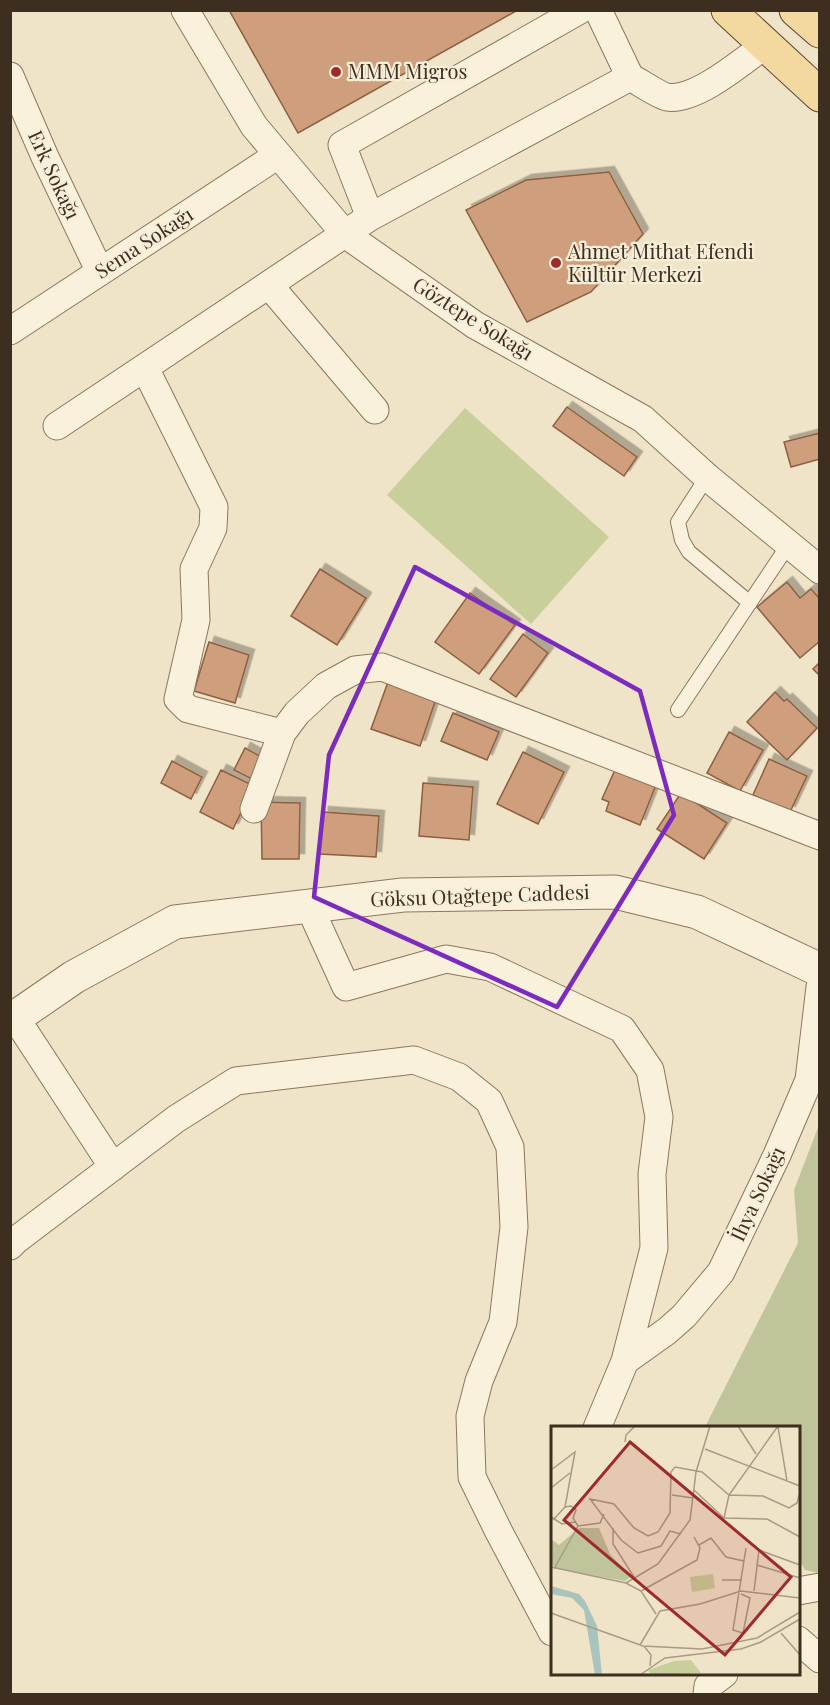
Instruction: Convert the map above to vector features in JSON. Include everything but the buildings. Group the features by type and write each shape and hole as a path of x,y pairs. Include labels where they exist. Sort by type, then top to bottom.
{"main road":[{"path":"728,10 819,95"},
{"path":"796,10 819,31"}],"street":[{"name":"Göztepe Sokağı","path":"185,10 254,126 345,234 476,325 643,419 707,477 819,570"},
{"path":"369,217 342,145 580,10"},
{"path":"598,10 630,76 667,98 693,94 717,80 765,45"},
{"name":"Erk Sokağı","path":"10,76 45,157 100,272"},
{"path":"57,426 369,217 630,76"},
{"name":"Sema Sokağı","path":"10,331 278,155"},
{"path":"269,285 375,410"},
{"path":"145,368 214,507 213,528 194,569 196,620 178,699 188,709 282,733"},
{"path":"254,808 282,733 297,713 326,686 355,670 382,667 819,836"},
{"name":"Göksu Otağtepe Caddesi","path":"13,1019 74,977 175,922 403,895 615,892 697,912 819,970"},
{"path":"309,906 346,987 446,959 490,967 622,1029 650,1070 659,1116 652,1174 654,1248 626,1361 598,1426"},
{"name":"İhya Sokağı","path":"626,1361 675,1323 722,1272 810,1080 819,987"},
{"path":"13,1019 113,1167"},
{"path":"10,1246 176,1119 236,1081 414,1060 459,1077 489,1101 510,1147 514,1227 503,1322 479,1381 470,1416 472,1477 551,1630"},
{"path":"800,1591 819,1587"},
{"path":"800,1642 819,1659"},
{"path":"707,1695 708,1686 723,1675"}],"lane":[{"path":"707,477 678,522 682,540 689,552 750,603"},
{"path":"678,710 789,544"}],"highlighted area":[{"path":"415,567 640,691 674,815 557,1007 314,897 329,755"}],"green space":[{"path":"465,408 609,537 531,624 387,495"},
{"path":"819,1125 819,1573 805,1570 800,1562 800,1426 706,1426 798,1243 794,1190"}],"place":[{"name":"MMM Migros","path":"336,72"},
{"name":"Ahmet Mithat Efendi Kültür Merkezi","path":"556,263"}]}
